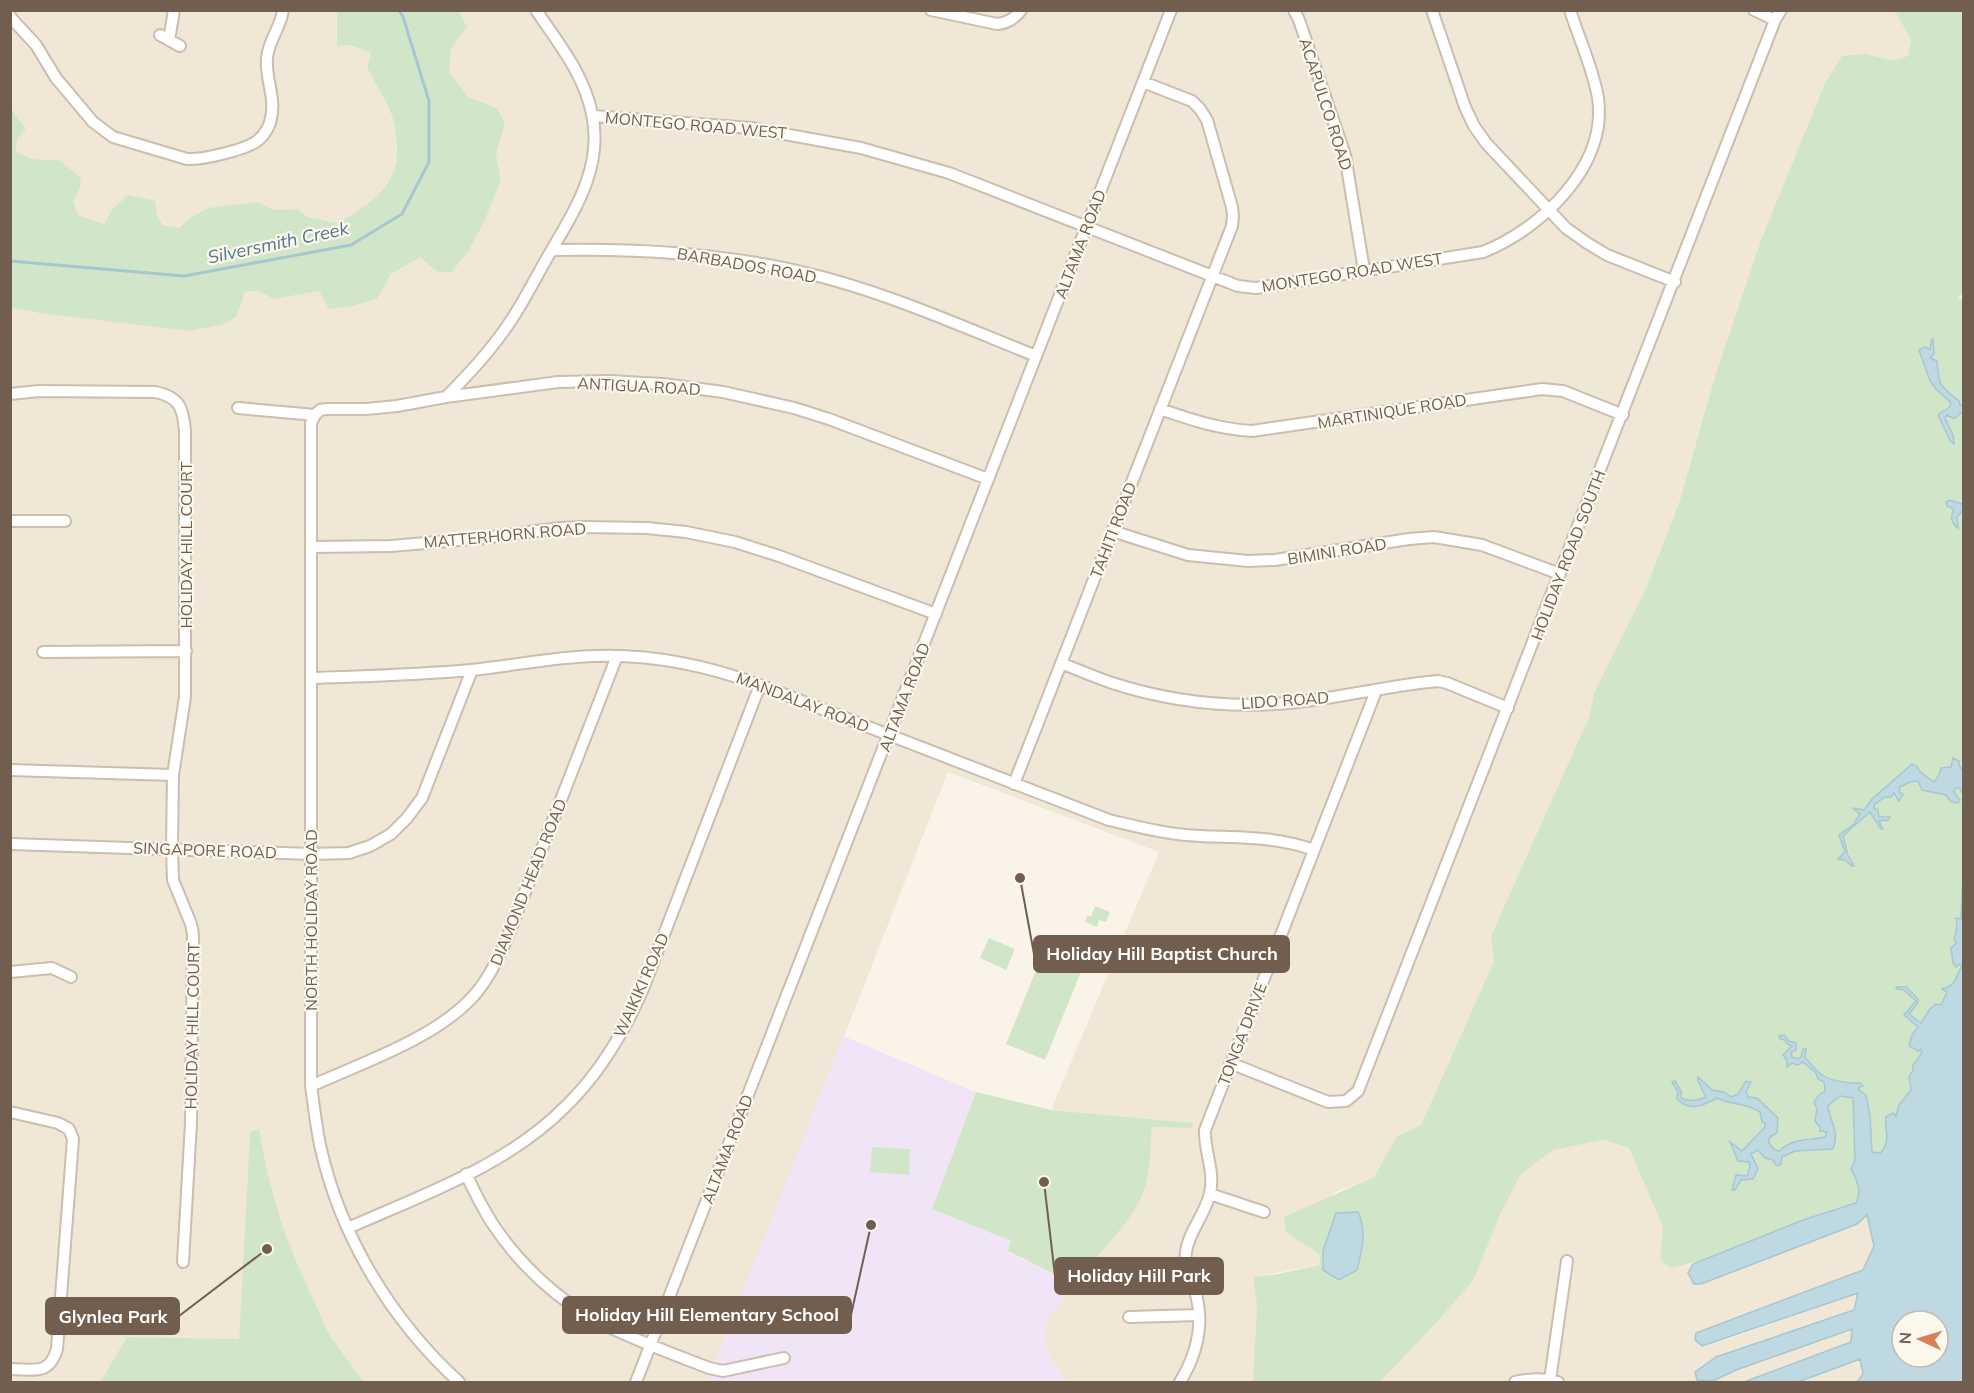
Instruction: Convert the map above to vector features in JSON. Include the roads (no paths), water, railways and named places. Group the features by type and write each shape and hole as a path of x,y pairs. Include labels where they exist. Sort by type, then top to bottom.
{"street":[{"path":"174,10 165,38 180,46"},
{"path":"10,16 36,45 56,78 93,122 113,137 187,159 198,159 247,146 258,141 265,132 272,118 267,56 283,10"},
{"path":"931,10 997,24 1015,18 1021,10"},
{"name":"ALTAMA ROAD","path":"636,1383 1171,10"},
{"name":"ACAPULCO ROAD","path":"1294,10 1346,155 1365,270"},
{"path":"1432,10 1465,107 1486,143 1566,228 1606,255 1675,282"},
{"name":"MONTEGO ROAD WEST","path":"593,116 751,128 861,148 949,173 1238,286 1256,288 1483,252 1514,238 1549,209 1582,171 1592,151 1598,128 1598,99 1595,82 1570,10"},
{"path":"1755,10 1778,15"},
{"path":"446,398 501,336 577,207 591,171 594,142 593,116 588,97 578,75 538,11"},
{"name":"HOLIDAY ROAD SOUTH","path":"1230,1063 1328,1102 1346,1101 1358,1090 1778,15"},
{"name":"TAHITI ROAD","path":"1014,784 1232,226 1233,216 1207,120 1192,101 1143,82"},
{"name":"BARBADOS ROAD","path":"552,250 604,249 673,252 716,256 812,274 873,293 1036,356"},
{"name":"ANTIGUA ROAD","path":"238,408 315,415 320,410 326,409 397,406 558,382 609,381 692,387 758,399 802,411 988,479"},
{"name":"MARTINIQUE ROAD","path":"1160,409 1208,426 1252,431 1542,389 1563,391 1623,415"},
{"name":"HOLIDAY HILL COURT","path":"10,394 39,391 155,392 166,394 176,401 183,414 185,431 185,697 173,775 172,849 173,880 193,934 191,1123 183,1262"},
{"name":"NORTH HOLIDAY ROAD","path":"315,415 311,423 311,1086 320,1146 331,1185 363,1262 386,1298 414,1334 459,1383"},
{"path":"10,520 65,520"},
{"name":"MATTERHORN ROAD","path":"312,547 392,546 560,528 647,528 676,531 746,546 936,614"},
{"name":"BIMINI ROAD","path":"1112,531 1188,555 1248,561 1275,560 1434,537 1482,545 1560,574"},
{"path":"43,652 186,651"},
{"name":"MANDALAY ROAD","path":"311,678 416,675 592,656 651,658 688,663 724,672 760,685 1109,820 1158,832 1266,838 1314,850"},
{"name":"DIAMOND HEAD ROAD","path":"311,1086 435,1029 459,1011 488,979 506,941 617,656"},
{"name":"LIDO ROAD","path":"1060,663 1112,683 1209,703 1296,702 1438,681 1508,708"},
{"name":"SINGAPORE ROAD","path":"10,844 311,854 349,853 370,846 391,834 423,798 472,670"},
{"name":"WAIKIKI ROAD","path":"348,1228 499,1158 534,1134 566,1107 593,1077 619,1038 643,989 760,685"},
{"name":"TONGA DRIVE","path":"1180,1383 1194,1354 1199,1335 1197,1297 1185,1264 1185,1250 1201,1219 1210,1194 1212,1177 1204,1141 1204,1130 1376,691"},
{"path":"10,770 173,775"},
{"path":"10,972 52,968 71,977"},
{"path":"10,1112 58,1123 69,1129 73,1138 57,1349 53,1363 47,1367 39,1370 10,1370"},
{"path":"466,1174 491,1222 504,1239 536,1275 577,1309 651,1345 709,1368 723,1371 784,1358"},
{"path":"1210,1194 1264,1212"},
{"path":"1515,1383 1533,1380 1554,1381 1568,1261"},
{"path":"1129,1317 1199,1316"}],"water":[{"path":"1933,339 1934,354 1930,358 1937,361 1941,385 1963,406 1963,412 1956,418 1947,415 1945,418 1953,435 1954,444 1938,415 1951,403 1930,381 1919,350 1924,347 1930,349"},
{"path":"1949,500 1963,504 1963,510 1957,517 1958,528 1952,520 1954,509 1947,506 1946,502"},
{"path":"1953,758 1959,761 1963,771 1963,794 1959,788 1955,788 1954,792 1960,800 1958,803 1951,802 1946,795 1922,790 1918,781 1910,782 1900,787 1899,792 1903,794 1899,801 1894,793 1891,797 1885,797 1874,805 1879,817 1890,817 1888,820 1879,821 1883,829 1870,812 1843,836 1848,855 1854,866 1845,860 1838,859 1845,852 1839,835 1854,824 1860,814 1852,808 1864,810 1872,799 1912,764 1934,782 1941,768 1951,767"},
{"path":"1963,877 1963,1382 1857,1382 1863,1374 1860,1359 1798,1382 1744,1382 1851,1342 1852,1329 1736,1370 1713,1381 1697,1380 1695,1372 1716,1357 1854,1310 1858,1293 1702,1346 1695,1340 1696,1333 1863,1270 1874,1246 1867,1215 1857,1224 1701,1284 1694,1284 1688,1273 1693,1264 1803,1220 1856,1203 1859,1190 1851,1169 1855,1160 1853,1098 1840,1096 1828,1106 1835,1133 1833,1149 1795,1151 1782,1157 1781,1164 1778,1166 1773,1160 1765,1158 1758,1150 1751,1154 1758,1169 1753,1179 1741,1180 1735,1190 1732,1190 1736,1175 1747,1176 1750,1167 1749,1162 1738,1161 1730,1142 1742,1151 1765,1127 1760,1112 1717,1098 1691,1107 1677,1099 1678,1092 1672,1082 1675,1081 1681,1091 1681,1098 1693,1100 1706,1097 1698,1077 1712,1090 1724,1092 1731,1097 1738,1094 1746,1081 1751,1082 1746,1092 1748,1097 1757,1098 1778,1118 1777,1133 1770,1137 1768,1142 1775,1150 1779,1151 1796,1141 1825,1137 1827,1132 1820,1131 1815,1121 1817,1109 1814,1102 1825,1091 1824,1082 1818,1079 1816,1073 1803,1062 1798,1065 1792,1063 1787,1067 1787,1060 1783,1055 1792,1046 1780,1039 1779,1036 1784,1035 1789,1041 1796,1043 1796,1050 1791,1052 1792,1057 1797,1059 1801,1057 1803,1049 1806,1049 1805,1058 1822,1075 1836,1081 1860,1083 1863,1086 1859,1087 1859,1090 1866,1095 1870,1115 1872,1152 1880,1153 1887,1140 1886,1117 1893,1113 1896,1116 1899,1105 1911,1090 1909,1077 1913,1065 1922,1053 1921,1050 1918,1051 1909,1046 1912,1035 1918,1027 1904,1015 1916,1001 1904,990 1896,989 1906,987 1918,999 1918,1003 1909,1014 1921,1023 1930,1009 1936,1004 1941,1005 1947,992 1942,989 1953,983 1962,966 1960,964 1956,967 1953,963 1951,948 1957,942 1954,940 1957,927 1956,918 1961,919"},
{"path":"1358,1212 1363,1233 1357,1270 1339,1280 1323,1270 1323,1251 1336,1213"}],"waterway":[{"name":"Silversmith Creek","path":"10,261 184,276 351,245 402,214 429,162 429,101 399,10"}],"place":[{"name":"Holiday Hill Baptist Church","path":"1020,878"},
{"name":"Holiday Hill Park","path":"1044,1182"},
{"name":"Holiday Hill Elementary School","path":"871,1225"},
{"name":"Glynlea Park","path":"267,1249"}]}
